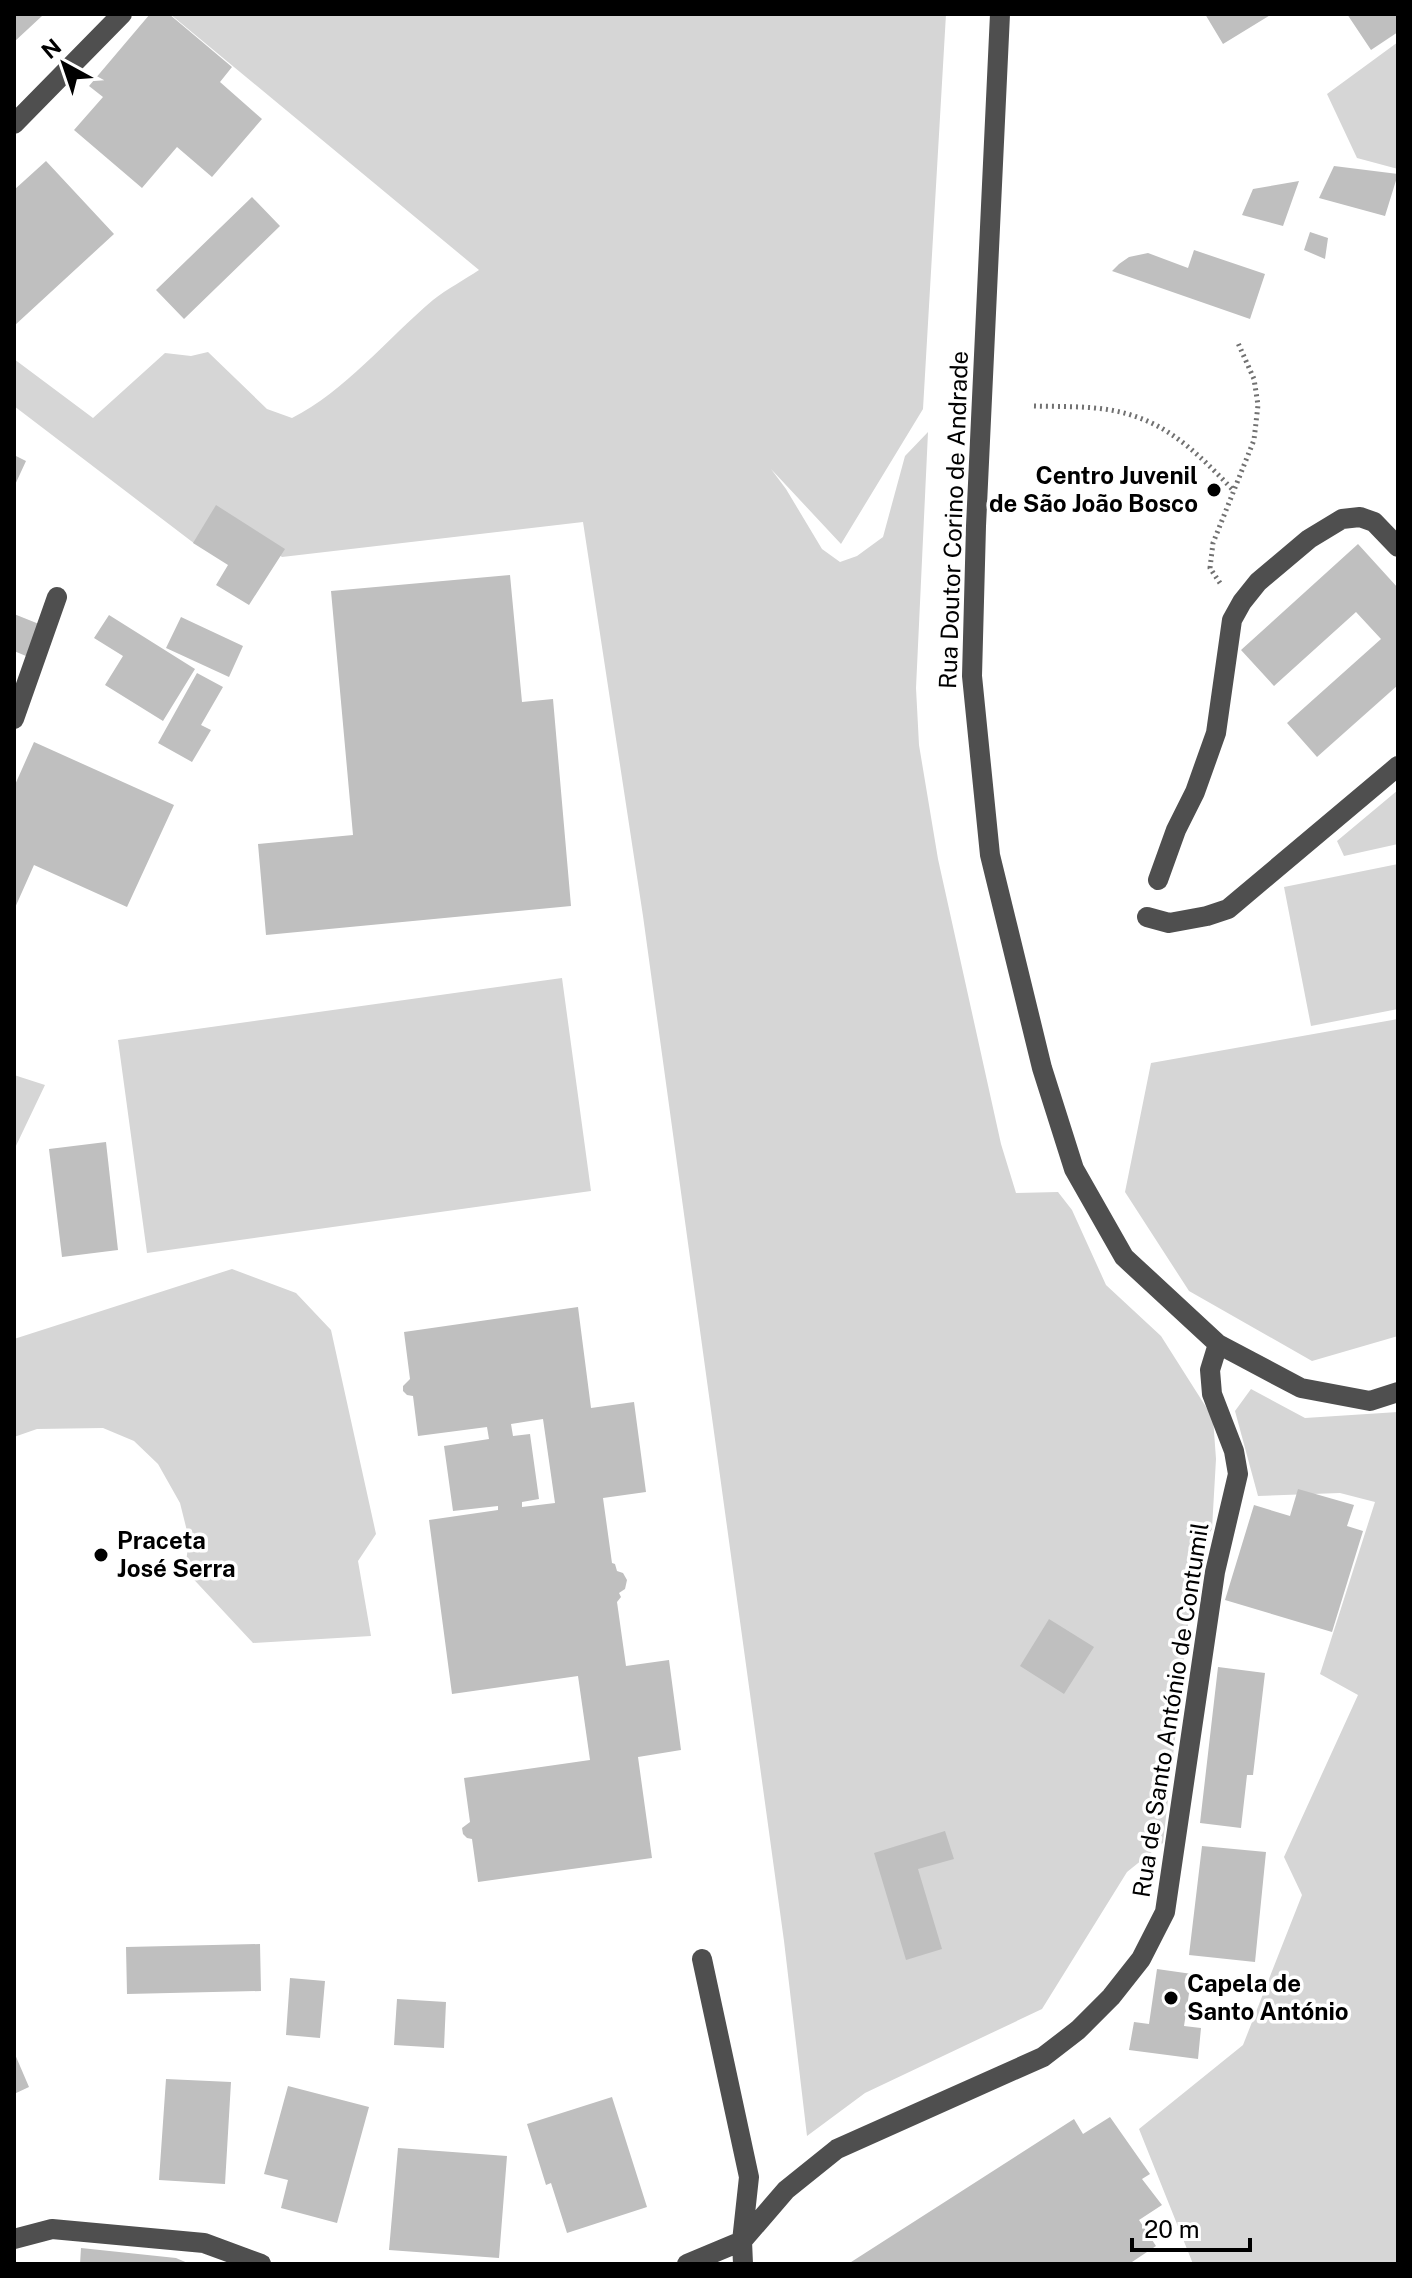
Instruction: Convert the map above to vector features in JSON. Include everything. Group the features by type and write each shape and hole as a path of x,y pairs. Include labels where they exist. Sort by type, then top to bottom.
{"street":[{"path":"15,122 122,14"},
{"name":"Rua Doutor Corino de Andrade","path":"1000,14 976,511 972,676 990,855 1042,1068 1074,1169 1124,1257 1218,1344 1301,1388 1370,1401 1398,1392"},
{"path":"1158,880 1216,733 1232,620 1242,602 1258,582 1309,539 1342,519 1360,517 1374,522 1398,547"},
{"path":"14,719 57,597"},
{"path":"1147,917 1169,923 1228,909 1398,766"},
{"name":"Rua de Santo António de Contumil","path":"687,2264 742,2241 786,2190 837,2149 1043,2057 1111,1997 1141,1959 1165,1912 1215,1572 1238,1474 1234,1451 1212,1394 1210,1370 1218,1344"},
{"path":"702,1959 749,2177 742,2241 743,2264"},
{"path":"14,2239 52,2229 204,2243 261,2264"}],"path":[{"path":"1238,343 1254,379 1258,405 1254,440 1213,543 1210,568 1226,589 1242,602"},
{"path":"1034,406 1090,408 1134,415 1161,427 1192,450 1234,491"}],"shaded area":[{"path":"170,14 946,14 923,409 841,544 771,469 822,549 840,562 857,556 883,537 905,456 928,432 916,688 919,745 938,859 1001,1144 1016,1193 1058,1192 1072,1210 1106,1285 1161,1336 1213,1418 1216,1459 1212,1529 1196,1555 1163,1843 1127,1872 1042,2009 865,2093 807,2136 784,1941 643,916 583,522 282,557 216,507 195,544 14,406 14,359 93,418 165,353 191,356 208,352 267,409 292,418 348,379 433,300 479,270"},
{"path":"1398,42 1398,169 1357,158 1327,94"},
{"path":"1398,790 1398,844 1344,856 1337,841"},
{"path":"1398,864 1398,1009 1311,1026 1284,887"},
{"path":"562,978 591,1191 147,1253 118,1040"},
{"path":"1398,1019 1398,1336 1312,1361 1189,1291 1125,1192 1151,1063"},
{"path":"14,1075 45,1085 14,1150"},
{"path":"232,1269 296,1293 331,1330 376,1534 358,1561 371,1636 253,1643 185,1570 189,1539 180,1503 158,1464 134,1441 103,1428 37,1429 14,1437 14,1339"},
{"path":"1251,1389 1305,1418 1398,1412 1398,2264 1193,2264 1139,2129 1243,2045 1302,1895 1284,1857 1358,1695 1320,1674 1375,1502 1340,1493 1258,1496 1235,1411"}],"building":[{"path":"14,14 40,14 42,16 14,42"},
{"path":"150,14 169,14 232,67 220,82 262,119 212,177 177,147 142,188 74,130 103,97 89,86"},
{"path":"1205,14 1272,14 1223,44"},
{"path":"1347,14 1398,14 1398,32 1371,50"},
{"path":"46,161 114,234 14,326 14,190"},
{"path":"1334,166 1398,174 1385,216 1319,198"},
{"path":"1299,181 1283,226 1242,215 1253,189"},
{"path":"252,197 280,226 184,319 156,290"},
{"path":"1310,232 1328,238 1325,259 1304,250"},
{"path":"1194,250 1265,274 1250,319 1112,271 1129,257 1148,253 1188,268"},
{"path":"14,455 26,461 14,487"},
{"path":"216,505 285,549 249,605 216,585 228,565 193,543"},
{"path":"1358,544 1398,588 1398,685 1317,757 1287,723 1381,639 1356,612 1274,686 1241,650"},
{"path":"510,575 522,702 553,699 571,906 266,935 258,844 353,835 331,591"},
{"path":"14,614 39,624 26,656 14,651"},
{"path":"109,615 195,669 163,721 105,685 123,656 94,638"},
{"path":"181,617 243,646 229,677 166,648"},
{"path":"197,673 223,687 201,725 211,730 192,762 158,743"},
{"path":"34,742 174,805 127,907 34,865 14,910 14,787"},
{"path":"106,1142 118,1250 62,1257 49,1149"},
{"path":"578,1307 591,1408 634,1402 646,1492 603,1498 612,1563 627,1580 617,1602 626,1666 669,1660 681,1750 638,1757 652,1858 478,1882 472,1839 463,1834 462,1828 470,1822 464,1778 590,1760 578,1676 452,1694 429,1520 498,1510 498,1506 453,1511 444,1446 489,1439 487,1427 418,1436 413,1396 403,1391 403,1386 410,1379 404,1332","holes":["543,1419 555,1503 522,1507 522,1502 539,1499 530,1434 513,1436 511,1424"]},
{"path":"1298,1489 1354,1505 1347,1526 1363,1531 1332,1632 1225,1600 1254,1505 1290,1516"},
{"path":"1049,1619 1094,1647 1064,1694 1020,1666"},
{"path":"1218,1667 1265,1673 1253,1775 1247,1775 1241,1828 1200,1823"},
{"path":"945,1831 954,1859 918,1869 942,1949 906,1960 874,1853"},
{"path":"1202,1846 1266,1852 1255,1962 1189,1955"},
{"path":"260,1944 261,1991 127,1994 126,1947"},
{"name":"Capela de Santo António","path":"1157,1969 1192,1974 1184,2026 1201,2028 1198,2059 1129,2050 1134,2022 1149,2024"},
{"path":"290,1978 325,1981 320,2038 286,2035"},
{"path":"397,1999 446,2002 444,2048 394,2045"},
{"path":"14,2052 29,2087 14,2094"},
{"path":"166,2079 231,2082 225,2184 159,2180"},
{"path":"288,2086 369,2107 337,2223 281,2208 288,2180 264,2174"},
{"path":"612,2097 647,2207 567,2233 551,2183 546,2185 527,2124"},
{"path":"1110,2117 1150,2174 1142,2179 1162,2205 1139,2220 1156,2246 1129,2264 848,2264 1074,2119 1083,2134"},
{"path":"398,2148 507,2156 499,2258 389,2250"},
{"path":"81,2248 176,2258 190,2264 80,2264"}],"place":[{"name":"Centro Juvenil de São João Bosco","path":"1214,490"},
{"name":"Praceta José Serra","path":"101,1555"},
{"name":"Capela de Santo António","path":"1171,1998"}]}
